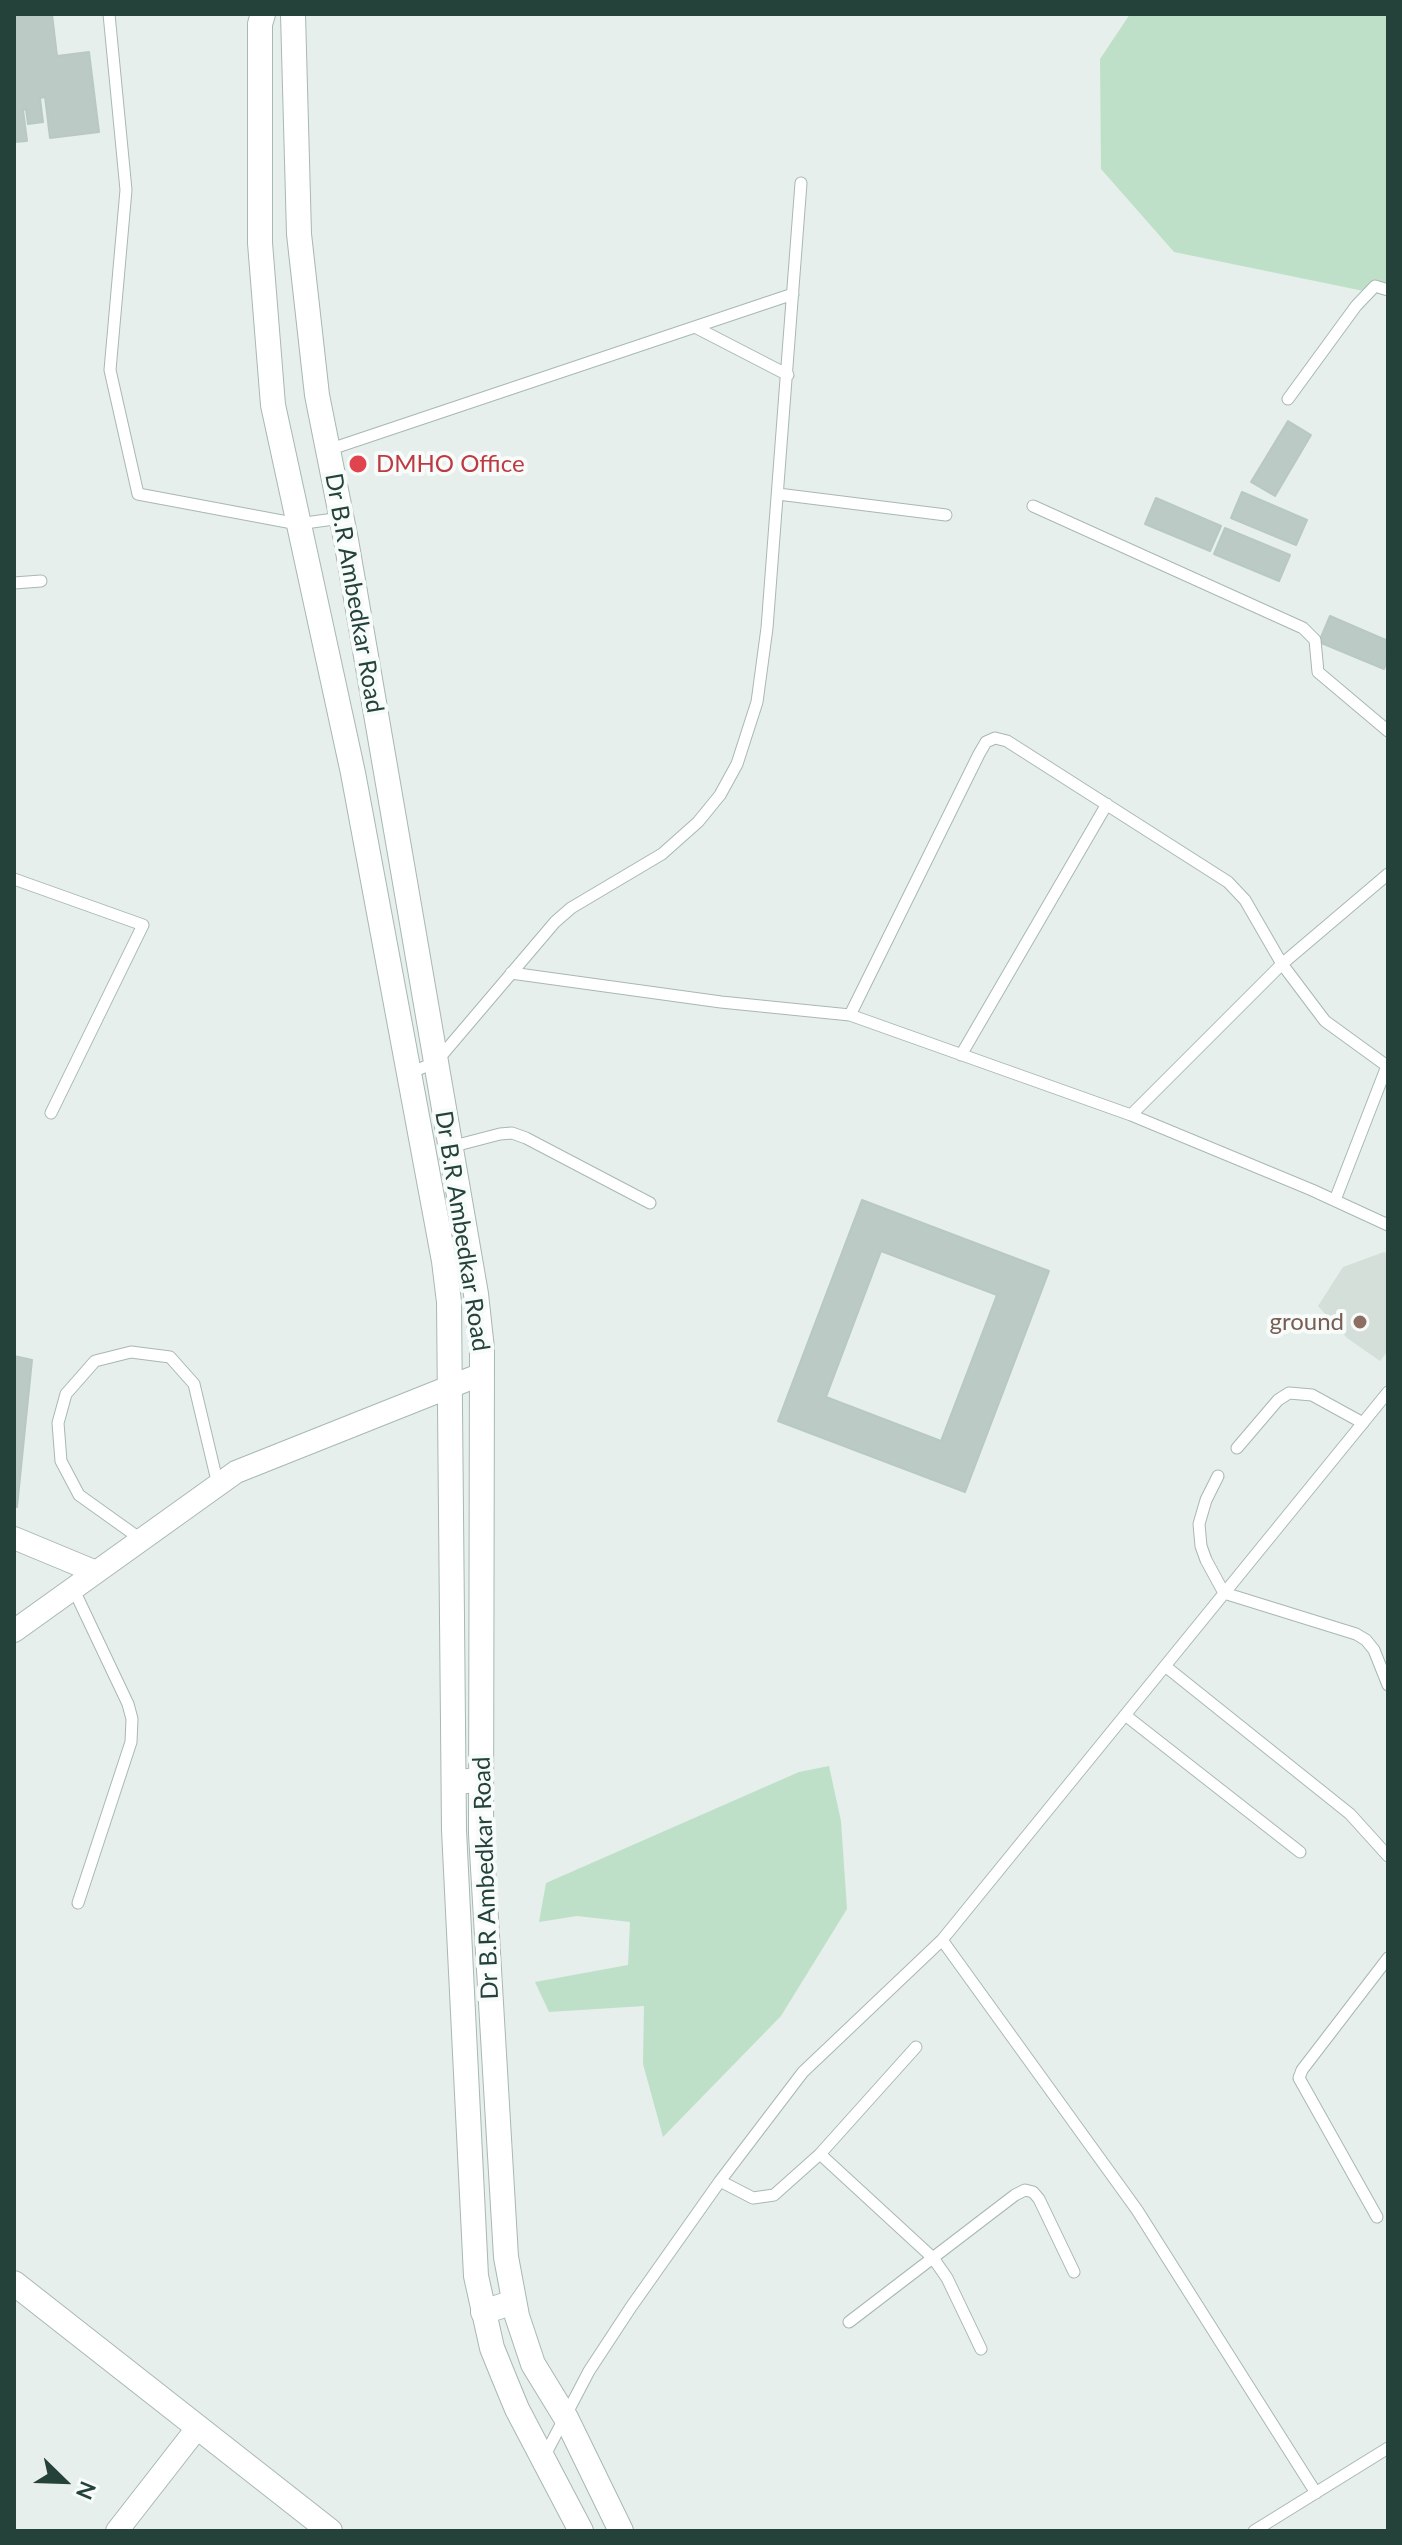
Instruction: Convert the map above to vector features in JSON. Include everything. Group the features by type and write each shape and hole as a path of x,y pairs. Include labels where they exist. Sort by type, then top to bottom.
{"street":[{"path":"294,24 311,14"},
{"name":"Dr B.R Ambedkar Road","path":"258,21 260,243 273,405 353,773 444,1261 451,1322 454,1783 476,2276 483,2312 517,2409 581,2531"},
{"name":"Dr B.R Ambedkar Road","path":"294,24 299,234 317,395 476,1294 482,1374 481,1834 506,2257 514,2302 533,2364 566,2418 621,2531"},
{"path":"14,1631 236,1472 482,1374"},
{"path":"14,1538 96,1572"},
{"path":"454,1783 481,1779"},
{"path":"14,2283 330,2531"},
{"path":"483,2312 514,2302"},
{"path":"117,2531 198,2427"}],"lane":[{"path":"109,14 126,190 110,370 138,494 298,524 341,518"},
{"path":"410,1073 436,1062 555,922 571,908 662,854 698,822 720,795 737,764 757,702 767,628 801,183"},
{"path":"1288,399 1356,306 1375,286 1388,290"},
{"path":"327,451 793,294"},
{"path":"695,327 788,375"},
{"path":"778,494 946,515"},
{"path":"1033,506 1303,628 1315,640 1318,672 1388,731"},
{"path":"14,583 41,581"},
{"path":"850,1015 986,742 995,738 1007,741 1228,882 1245,900 1282,964 1325,1021 1387,1066 1335,1200"},
{"path":"961,1055 1107,804"},
{"path":"1131,1115 1282,964 1388,874"},
{"path":"14,879 143,925 51,1113"},
{"path":"511,973 721,1002 850,1015 1131,1115 1388,1225"},
{"path":"450,1147 512,1133 650,1203"},
{"path":"142,1540 79,1495 61,1461 58,1423 66,1394 95,1361 131,1352 170,1357 194,1384 218,1485"},
{"path":"543,2458 589,2371 631,2307 720,2181 803,2072 942,1940 1388,1392"},
{"path":"1237,1448 1278,1400 1289,1393 1312,1395 1363,1423"},
{"path":"1218,1476 1199,1524 1206,1560 1224,1593 1356,1634 1374,1650 1388,1685"},
{"path":"73,1588 128,1704 132,1719 131,1742 78,1903"},
{"path":"1165,1666 1350,1814 1388,1856"},
{"path":"1125,1715 1300,1852"},
{"path":"942,1940 1137,2210 1316,2493"},
{"path":"1377,2217 1299,2078 1388,1958"},
{"path":"720,2181 753,2198 774,2195 820,2154 916,2047"},
{"path":"820,2154 933,2258 947,2278 981,2349"},
{"path":"849,2322 1025,2190 1033,2192 1039,2199 1074,2272"},
{"path":"1254,2531 1388,2448"}],"shaded area":[{"name":"ground","path":"1384,1252 1388,1254 1388,1351 1380,1361 1347,1338 1318,1306 1343,1267"}],"green space":[{"path":"1130,14 1388,14 1388,296 1174,252 1101,169 1100,59"},
{"path":"829,1766 841,1821 847,1909 781,2016 663,2137 643,2064 644,2006 549,2012 535,1982 628,1965 630,1922 577,1916 539,1922 546,1883 799,1772"}],"building":[{"path":"14,14 52,14 57,56 89,52 99,132 50,138 45,97 40,98 43,122 28,124 26,109 23,110 27,141 14,142"},
{"path":"1288,421 1311,435 1275,496 1251,482"},
{"path":"1242,492 1307,520 1296,545 1231,518"},
{"path":"1156,498 1221,526 1210,551 1145,524"},
{"path":"1225,528 1290,555 1279,581 1214,554"},
{"path":"1330,616 1388,641 1388,659 1384,669 1319,642"},
{"path":"862,1200 1049,1271 965,1492 778,1421","holes":["881,1251 997,1295 941,1441 826,1397"]},
{"path":"14,1356 32,1360 17,1507 14,1506"}],"place":[{"name":"DMHO Office","path":"358,464"},
{"name":"ground","path":"1360,1322"}]}
